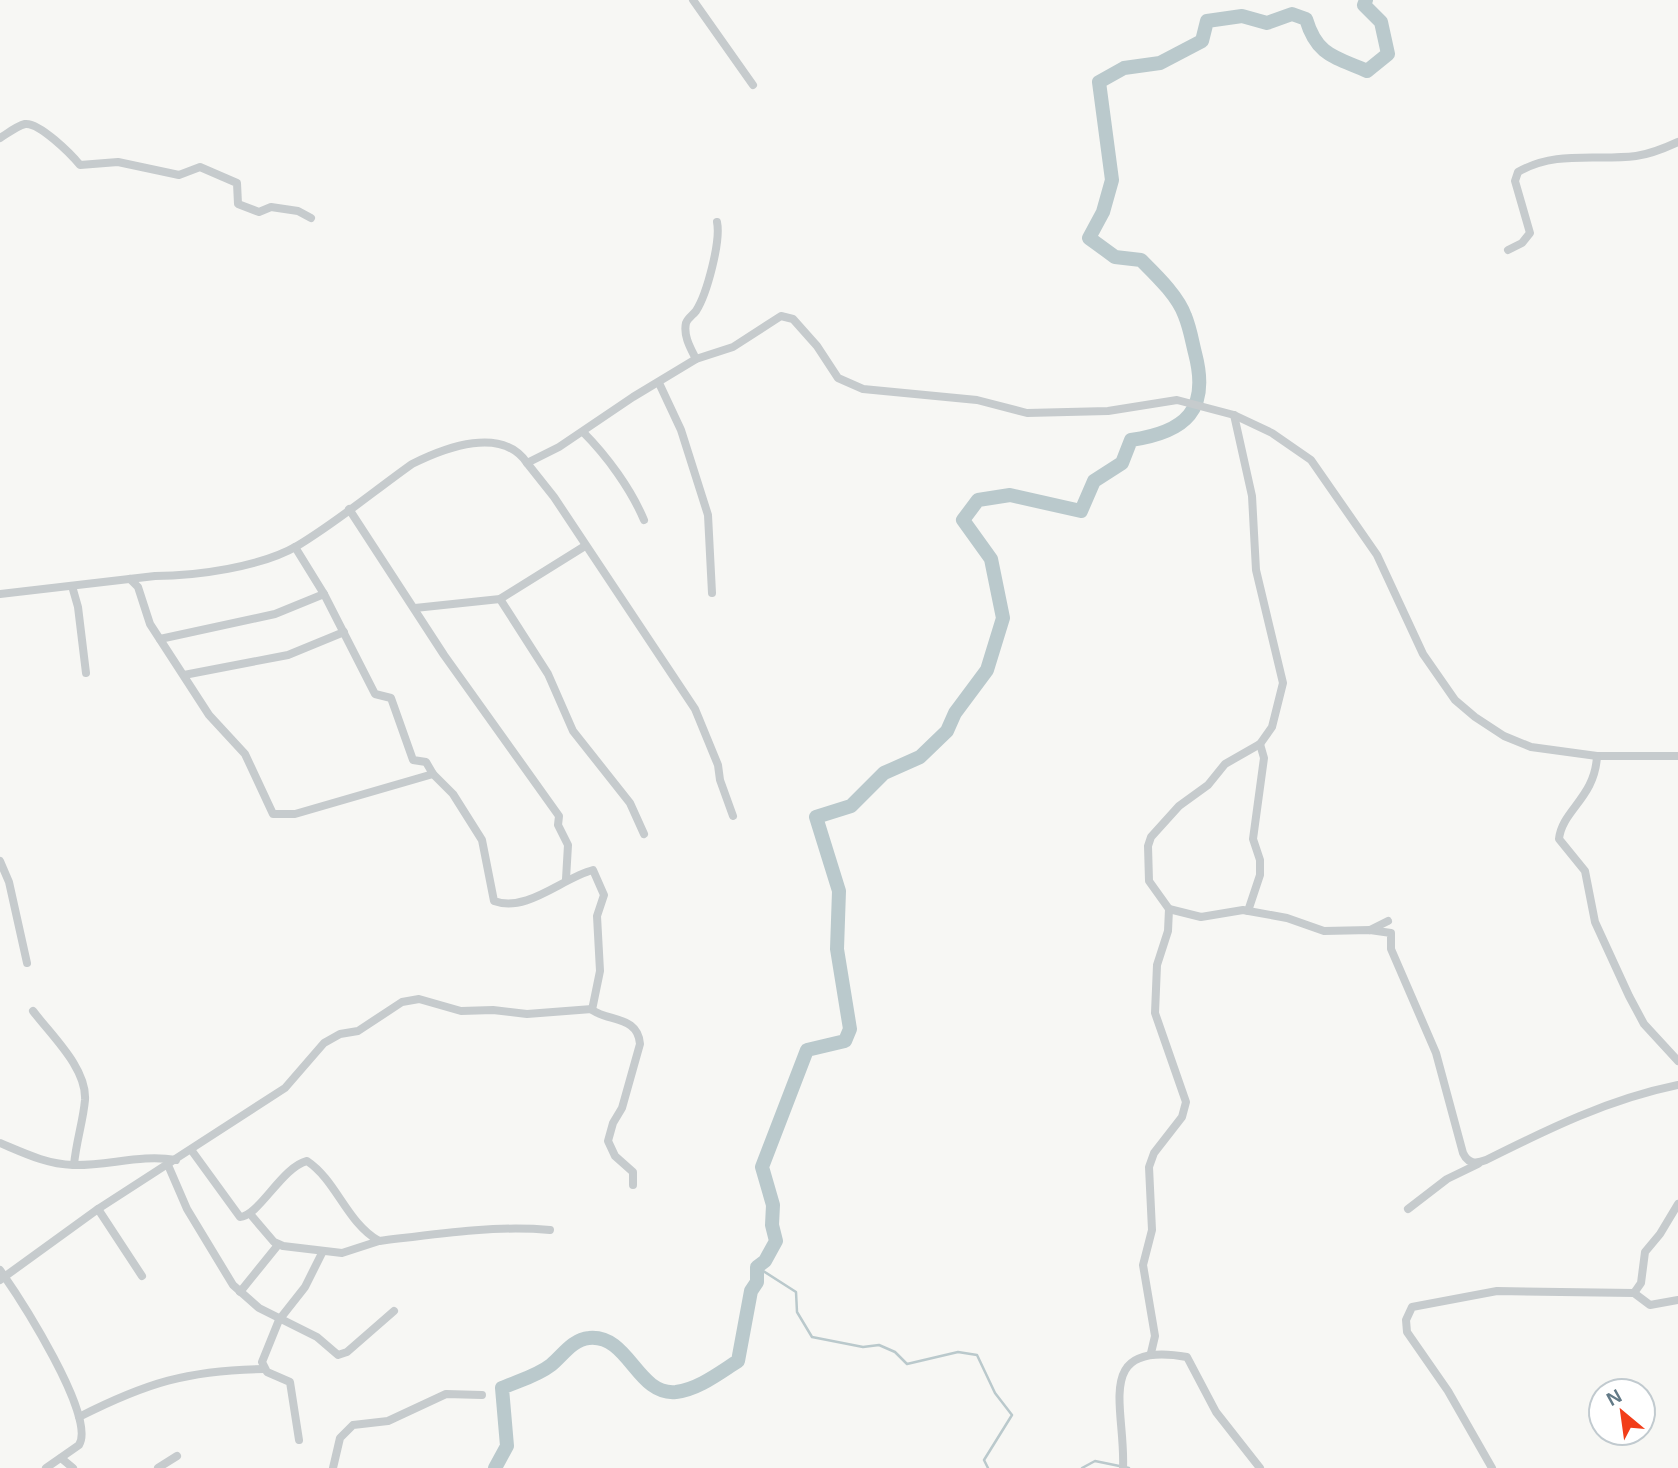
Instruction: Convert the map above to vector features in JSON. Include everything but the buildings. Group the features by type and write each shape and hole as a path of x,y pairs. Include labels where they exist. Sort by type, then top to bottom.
{"street":[{"path":"693,0 753,85"},
{"path":"0,138 23,124 32,124 40,128 80,165 118,162 179,175 200,167 237,183 238,204 250,210 259,212 271,207 298,211 310,218"},
{"path":"1508,250 1522,243 1530,233 1516,181 1518,172 1530,165 1563,157 1637,156 1678,142"},
{"path":"696,359 686,334 687,321 696,312 708,283 711,260 717,250 717,222"},
{"path":"527,463 583,432 696,359 733,347 781,316 793,319 817,346 838,378 863,389 976,400 1019,412 1043,414 1185,401 1234,415 1272,433 1311,460 1377,555 1423,654 1455,700 1504,736 1531,747 1597,756 1678,756"},
{"path":"659,383 681,429 709,515 712,593"},
{"path":"1151,1353 1155,1336 1143,1265 1152,1230 1149,1167 1154,1153 1182,1117 1186,1102 1155,1013 1157,965 1168,931 1169,909 1149,881 1148,846 1151,837 1179,806 1208,785 1225,764 1260,744 1272,727 1283,683 1256,570 1252,496 1234,415"},
{"path":"583,432 598,447 636,501 644,520"},
{"path":"0,594 179,576 251,563 295,547 412,464 470,443 494,443 517,452 527,463 695,709 718,765 720,780 733,816"},
{"path":"349,509 444,655 559,816 558,825 568,845 566,879"},
{"path":"415,608 500,599 585,546"},
{"path":"295,547 324,594 375,694 391,698 413,760 426,762 433,774 453,794 482,840 494,901 520,903 566,879 594,870 604,892 597,916 600,971 592,1009"},
{"path":"130,579 138,587 150,624 209,715 246,754 273,814 295,814 433,774"},
{"path":"72,586 78,607 86,673"},
{"path":"160,639 275,614 324,594"},
{"path":"500,599 548,674 573,731 631,803 644,834"},
{"path":"184,675 288,655 344,632"},
{"path":"1248,911 1260,875 1260,860 1253,839 1264,758 1260,744"},
{"path":"1597,756 1593,784 1563,826 1559,839 1585,871 1595,922 1644,1024 1678,1061"},
{"path":"0,861 9,882 27,963"},
{"path":"1169,909 1201,917 1248,911 1287,918 1324,931 1370,930 1391,933 1391,949 1402,979 1436,1054 1463,1153 1469,1162 1478,1164"},
{"path":"1370,930 1388,921"},
{"path":"46,1468 81,1441 79,1417 51,1354 2,1276 98,1209 192,1151 285,1088 324,1043 340,1034 358,1031 402,1002 419,999 461,1011 494,1010 527,1014 592,1009 634,1026 640,1044 622,1108 613,1123 608,1140 615,1156 633,1172 633,1185"},
{"path":"33,1012 70,1061 83,1086 85,1101 77,1133 74,1165"},
{"path":"1408,1209 1447,1179 1564,1121 1644,1092 1678,1085"},
{"path":"0,1143 44,1161 74,1165 144,1157 172,1163"},
{"path":"192,1151 240,1217 251,1214 271,1188 307,1161 316,1168 348,1212 379,1241"},
{"path":"172,1163 201,1234 240,1292 259,1308 317,1337 341,1355 394,1311"},
{"path":"1634,1293 1641,1283 1645,1252 1660,1234 1678,1204"},
{"path":"98,1209 142,1276"},
{"path":"251,1214 278,1245 322,1253 350,1252 379,1241 465,1229 501,1231 533,1227 550,1230"},
{"path":"240,1292 278,1245"},
{"path":"264,1369 265,1352 279,1320 305,1287 322,1253"},
{"path":"1492,1468 1448,1391 1407,1332 1406,1320 1412,1307 1497,1291 1634,1293 1650,1305 1678,1300"},
{"path":"1123,1463 1118,1384 1126,1367 1151,1353 1187,1357 1216,1412 1260,1468"},
{"path":"79,1417 139,1388 186,1374 264,1369 290,1382 299,1440"},
{"path":"333,1468 340,1438 353,1425 388,1421 446,1394 482,1395"},
{"path":"158,1468 177,1456"},
{"path":"61,1458 74,1468"}],"waterway":[{"path":"495,1468 507,1446 502,1388 546,1369 578,1341 589,1338 603,1339 614,1345 642,1376 663,1391 676,1392 693,1388 738,1361 751,1291 757,1282 757,1267 765,1261 776,1241 772,1225 773,1205 762,1167 807,1050 845,1041 850,1029 837,949 839,891 816,817 851,806 884,773 920,757 947,731 955,713 987,670 1003,618 991,559 963,520 978,500 1010,495 1081,511 1094,481 1122,463 1131,440 1166,431 1179,424 1189,415 1196,403 1199,373 1188,325 1177,301 1141,260 1115,257 1089,238 1103,212 1112,180 1099,82 1124,68 1160,63 1202,41 1207,21 1242,16 1267,23 1292,14 1306,19 1316,41 1329,54 1367,71 1388,54 1381,22 1364,5 1366,0"},
{"path":"757,1267 796,1292 797,1312 812,1337 863,1347 879,1345 895,1352 907,1364 958,1352 977,1355 995,1393 1012,1415 984,1460 988,1468"},
{"path":"1082,1468 1095,1461 1129,1468"}]}
